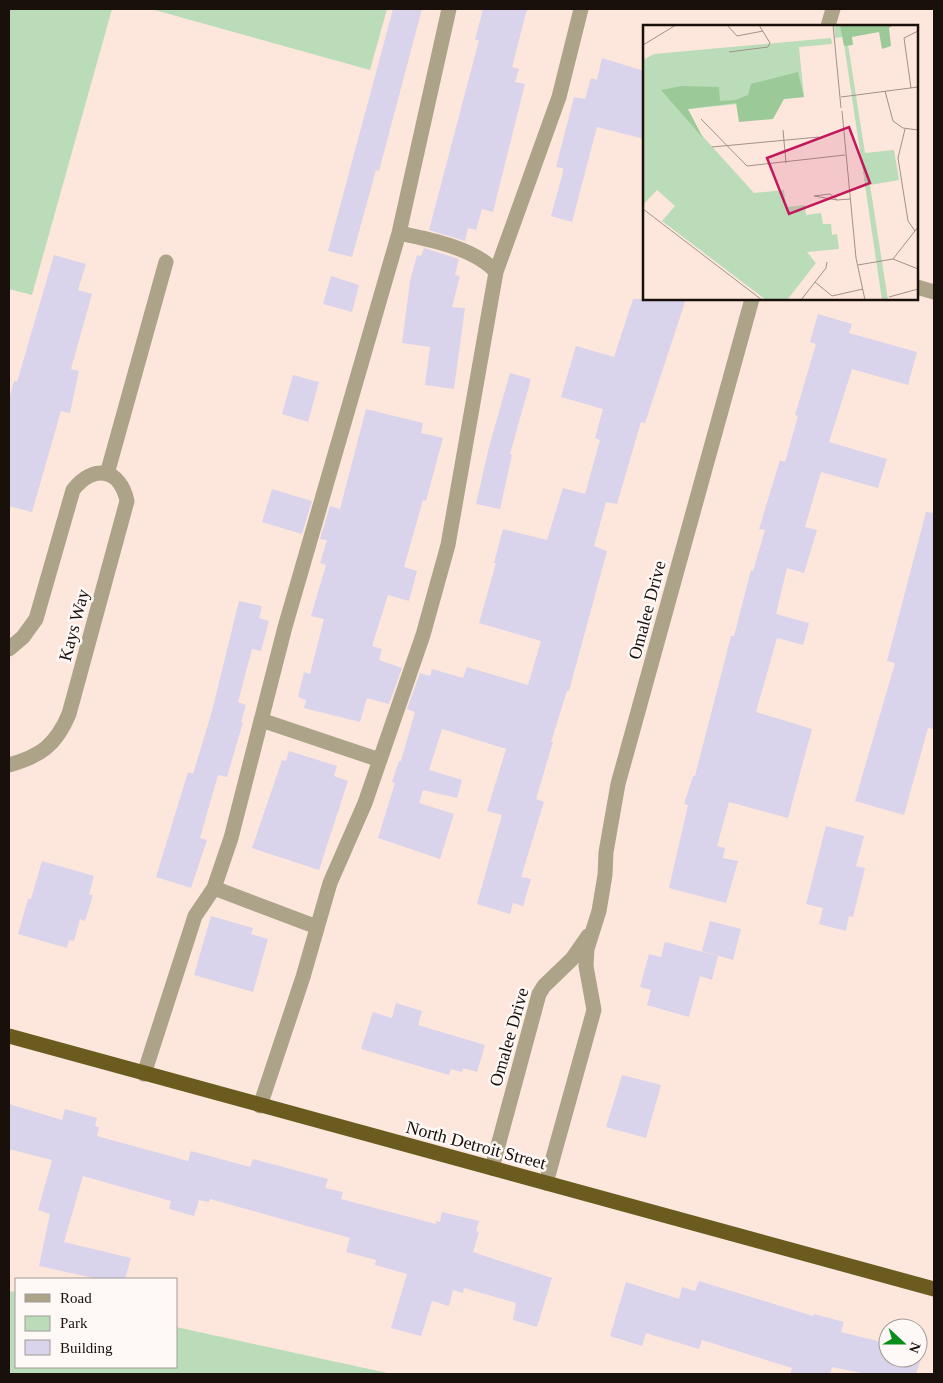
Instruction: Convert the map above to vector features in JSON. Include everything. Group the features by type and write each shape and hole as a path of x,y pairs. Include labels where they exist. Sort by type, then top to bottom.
{"highway":[{"name":"North Detroit Street","path":"9,1036 260,1106 934,1286"}],"street":[{"path":"144,1074 195,916 214,888 231,838 287,617 399,233 449,9"},
{"path":"260,1106 303,977 330,883 365,803 423,635 448,545 496,272 559,97 581,9"},
{"path":"828,25 833,9"},
{"path":"399,233 453,247 490,265 496,272"},
{"path":"9,649 23,637 36,619 73,490 82,478 94,474 107,474 166,262"},
{"path":"918,288 934,292"},
{"name":"Omalee Drive","path":"546,1183 594,1010 586,966 591,933 599,911 605,875 606,852 618,784 752,300"},
{"name":"Kays Way","path":"9,765 32,758 50,746 63,728 69,714 127,501 124,488 114,477 107,474"},
{"path":"261,720 380,760"},
{"path":"214,888 317,926"},
{"name":"Omalee Drive","path":"492,1168 539,994 544,986 572,959 591,933"}],"green space":[{"path":"9,9 112,9 32,295 9,289"},
{"path":"151,9 387,9 370,70"},
{"path":"9,1291 15,1292 15,1368 178,1368 178,1327 392,1374 9,1374"}],"building":[{"path":"393,9 422,9 379,171 376,170 352,257 328,251"},
{"path":"483,9 527,9 512,67 519,69 515,82 525,84 493,212 482,209 476,230 468,228 465,241 429,230 479,40 475,40"},
{"path":"602,58 643,71 643,139 597,127 572,222 551,216 563,172 563,168 556,167 574,97 585,99 591,78 597,80"},
{"path":"424,248 459,259 455,275 460,276 452,307 465,308 454,389 425,385 430,347 402,343 410,281 417,255 421,256"},
{"path":"54,255 86,264 78,290 92,294 71,369 79,371 70,413 61,411 32,512 9,506 9,400 14,381 17,382"},
{"path":"331,276 359,285 352,312 323,304"},
{"path":"633,299 686,300 645,423 641,422 617,504 606,502 594,546 607,551 569,691 567,691 551,742 553,742 536,799 544,802 521,877 531,879 523,906 513,903 510,914 477,904 502,815 487,811 506,749 442,729 429,770 462,780 457,798 423,790 419,803 454,814 440,859 378,838 395,783 392,782 399,761 401,761 415,712 407,709 420,673 430,676 432,669 463,678 467,667 528,685 541,641 479,623 496,563 494,563 503,529 547,540 563,488 585,494 600,440 595,438 603,409 561,397 576,346 614,357"},
{"path":"818,314 852,324 849,333 917,352 908,385 852,369 829,442 887,459 878,488 821,472 805,527 817,530 804,573 787,568 776,614 809,623 803,645 777,638 756,712 812,729 788,818 729,802 717,846 725,848 723,858 738,861 726,903 669,888 688,805 684,804 693,776 695,776 731,636 734,636 751,570 753,571 765,530 759,529 780,460 785,462 798,416 795,415 816,344 810,342"},
{"path":"510,373 531,379 510,454 512,455 500,509 476,504 489,447"},
{"path":"293,375 319,382 308,422 282,414"},
{"path":"366,409 423,423 421,433 443,438 426,501 423,500 404,567 417,571 409,601 388,595 372,646 382,649 379,660 402,668 389,704 367,698 360,722 304,708 306,700 298,697 304,672 310,674 324,619 311,616 326,565 320,563 327,540 320,539 330,506 340,509"},
{"path":"272,489 312,501 302,534 262,522"},
{"path":"926,512 934,513 934,729 928,728 904,815 855,801 895,663 887,661"},
{"path":"239,601 262,606 259,618 269,621 261,651 252,649 238,702 246,705 241,722 243,722 227,777 218,775 200,838 207,840 191,888 156,877 188,772 193,774 212,711"},
{"path":"289,751 337,766 334,776 348,781 319,870 252,848 282,760 286,761"},
{"path":"826,826 864,836 856,866 865,868 853,917 849,916 846,931 819,924 823,908 806,904"},
{"path":"42,861 94,876 89,894 93,895 85,921 80,919 74,941 69,940 67,948 18,934"},
{"path":"211,916 253,928 251,934 268,939 253,992 194,975"},
{"path":"710,921 741,929 733,960 702,951"},
{"path":"665,942 718,956 712,980 700,976 689,1017 647,1005 651,990 640,987 649,954 661,957"},
{"path":"396,1003 422,1011 418,1025 485,1045 477,1072 463,1068 462,1072 451,1069 449,1075 361,1049 373,1012 392,1018"},
{"path":"622,1075 661,1085 646,1138 606,1127"},
{"path":"9,1104 62,1120 65,1109 97,1118 95,1126 99,1127 97,1136 188,1161 191,1151 250,1167 253,1159 328,1179 325,1188 343,1192 341,1199 436,1224 436,1221 440,1222 442,1212 479,1221 476,1231 479,1232 473,1252 552,1278 537,1327 513,1320 516,1303 464,1288 463,1293 453,1290 449,1306 432,1301 421,1336 391,1328 407,1274 375,1265 376,1260 346,1252 350,1238 210,1199 209,1202 199,1200 194,1216 169,1209 171,1201 83,1176 64,1242 131,1258 125,1278 93,1278 39,1266 50,1214 38,1210 52,1160 9,1149"},
{"path":"699,1281 813,1316 814,1314 844,1322 841,1332 878,1341 878,1368 918,1368 916,1374 866,1374 832,1367 830,1374 790,1374 792,1368 702,1340 699,1349 646,1333 642,1346 610,1336 626,1282 679,1299 682,1287 695,1291"}]}
